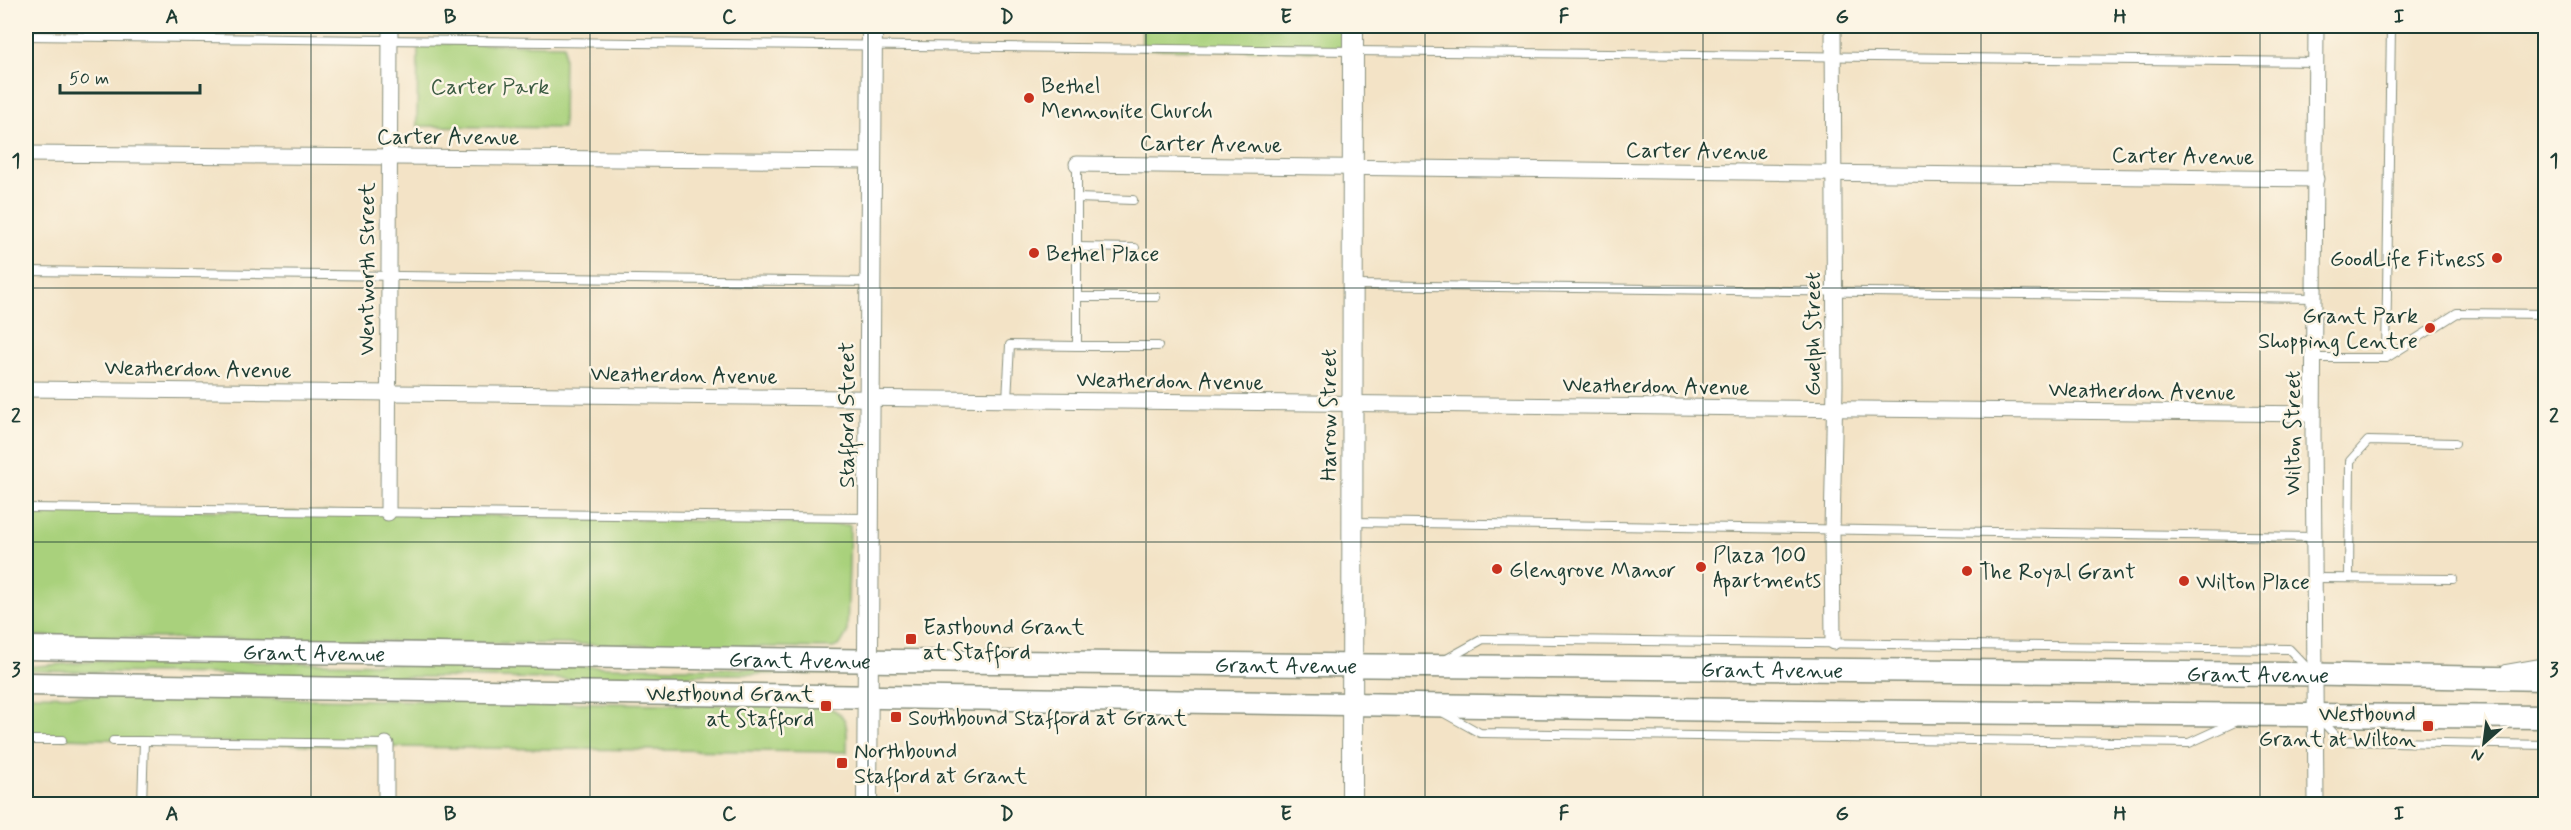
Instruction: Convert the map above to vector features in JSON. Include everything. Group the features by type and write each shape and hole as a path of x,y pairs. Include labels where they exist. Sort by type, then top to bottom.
{"main road":[{"name":"Grant Avenue","path":"26,648 1351,667 2546,679"},
{"name":"Grant Avenue","path":"26,684 868,698 2546,717"}],"street":[{"name":"Stafford Street","path":"867,804 872,26"},
{"name":"Harrow Street","path":"1352,804 1353,26"},
{"name":"Guelph Street","path":"1833,26 1835,410 1832,531 1833,642"},
{"name":"Wilton Street","path":"2316,26 2313,414 2316,804"},
{"name":"Wentworth Street","path":"388,513 390,33"},
{"name":"Carter Avenue","path":"26,154 871,161"},
{"name":"Carter Avenue","path":"1077,164 2316,179"},
{"name":"Weatherdon Avenue","path":"26,389 2313,414"},
{"path":"386,744 386,804"}],"lane":[{"path":"2386,358 2391,26"},
{"path":"26,36 390,33 872,46 2315,63"},
{"path":"1077,164 1077,346"},
{"path":"1077,198 1132,200"},
{"path":"1077,247 1135,248"},
{"path":"26,271 870,282"},
{"path":"1352,285 2315,298"},
{"path":"1078,297 1156,297"},
{"path":"2315,358 2386,358 2457,313 2546,314"},
{"path":"1007,400 1010,345 1158,346"},
{"path":"2349,577 2350,462 2368,441 2455,443"},
{"path":"26,508 869,518"},
{"path":"1352,522 2315,537"},
{"path":"2316,578 2453,579"},
{"path":"1432,667 1482,639 1833,642 2289,649 2314,676"},
{"path":"2451,678 2546,662"},
{"path":"2315,714 2341,741 2546,745"},
{"path":"26,740 62,740"},
{"path":"113,741 386,744"},
{"path":"142,804 144,741"}],"green space":[{"path":"1142,26 1353,26 1353,51 1142,49"},
{"name":"Carter Park","path":"418,43 564,45 563,128 417,126"},
{"path":"26,508 388,513 850,525 847,633 840,645 833,648 26,636"},
{"path":"115,660 828,670 836,674 710,674 627,680 26,671 26,667"},
{"path":"26,695 823,706 843,717 847,729 847,752 387,747 26,737"}],"place":[{"name":"Bethel Mennonite Church","path":"1029,98"},
{"name":"Bethel Place","path":"1034,253"},
{"name":"GoodLife Fitness","path":"2497,258"},
{"name":"Grant Park Shopping Centre","path":"2430,328"},
{"name":"Plaza 100 Apartments","path":"1701,567"},
{"name":"Glengrove Manor","path":"1497,569"},
{"name":"The Royal Grant","path":"1967,571"},
{"name":"Wilton Place","path":"2184,581"},
{"name":"Eastbound Grant at Stafford","path":"911,639"},
{"name":"Westbound Grant at Stafford","path":"826,706"},
{"name":"Southbound Stafford at Grant","path":"896,717"},
{"name":"Westbound Grant at Wilton","path":"2428,726"},
{"name":"Northbound Stafford at Grant","path":"842,763"}]}
